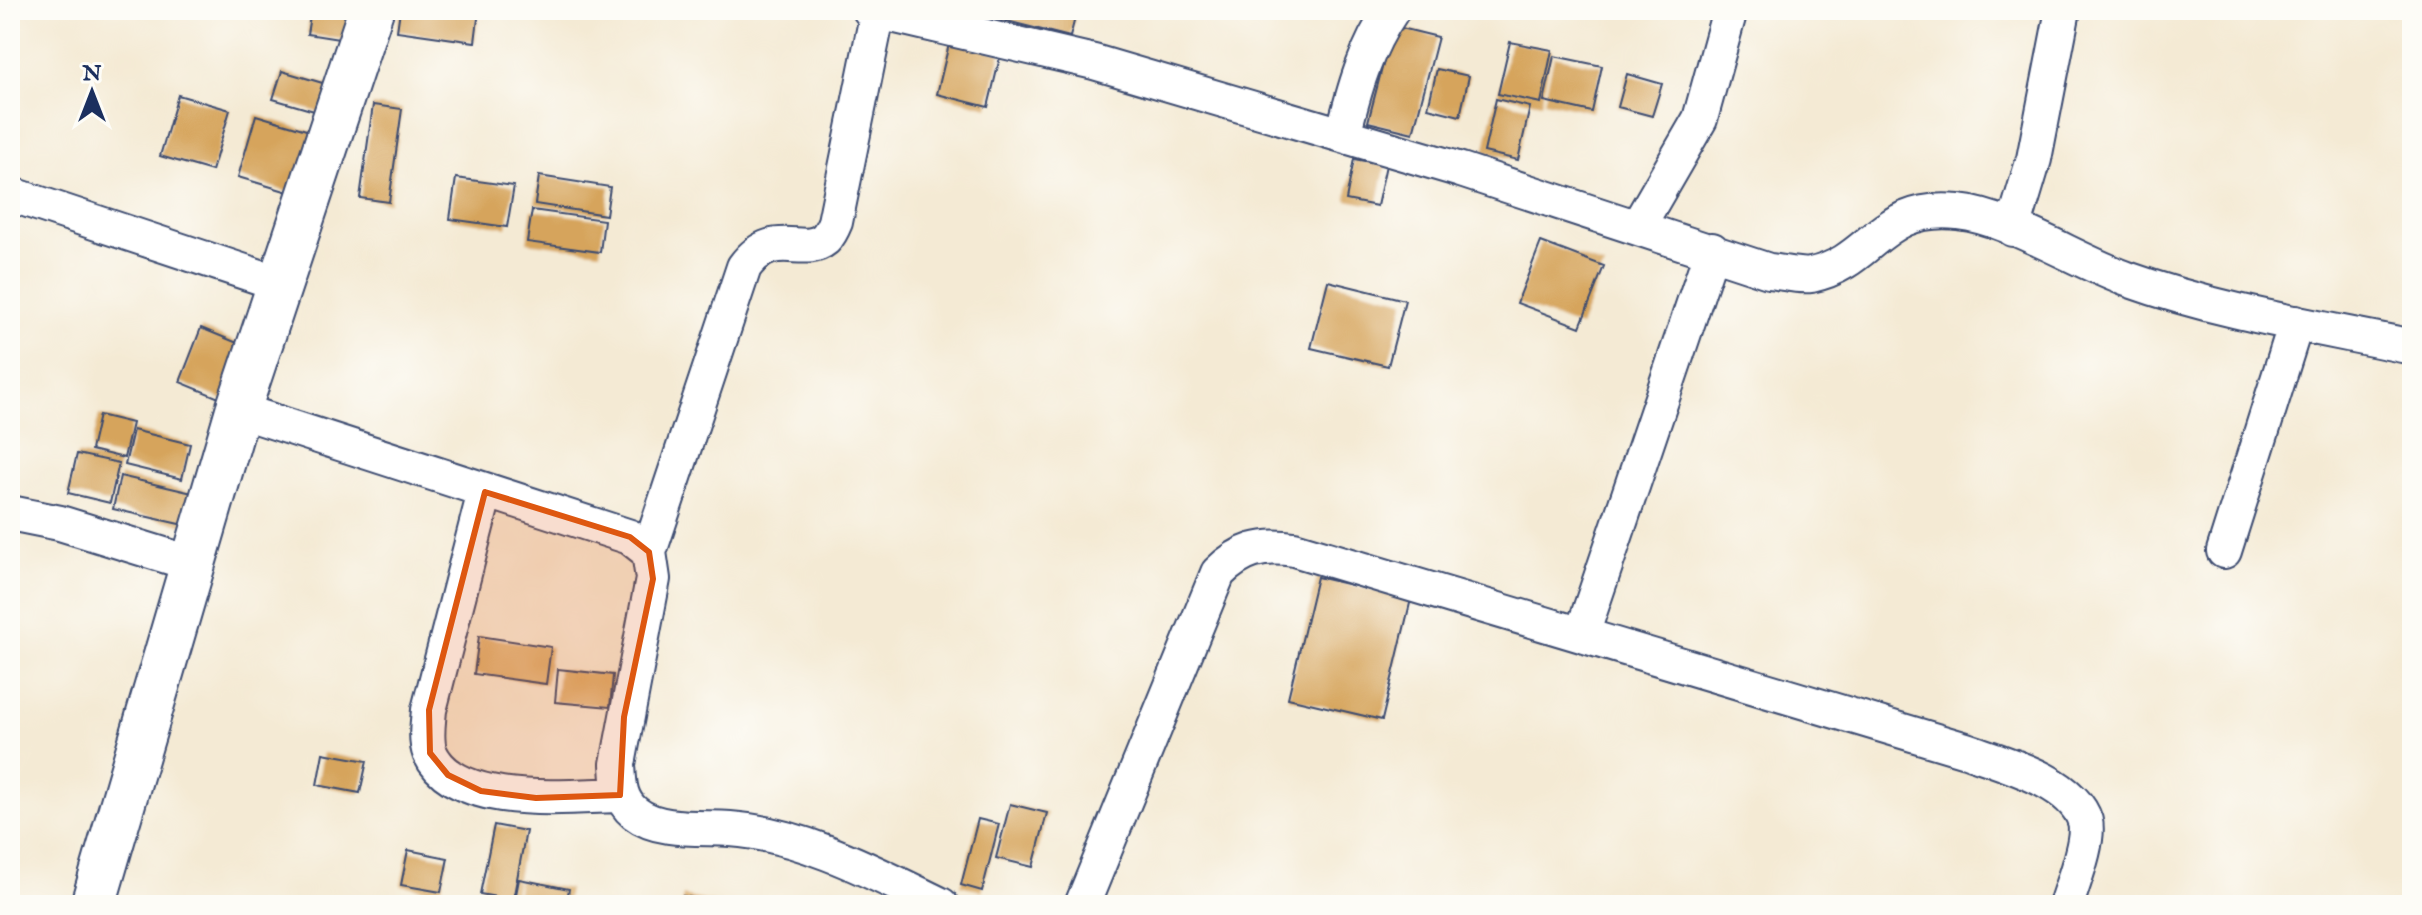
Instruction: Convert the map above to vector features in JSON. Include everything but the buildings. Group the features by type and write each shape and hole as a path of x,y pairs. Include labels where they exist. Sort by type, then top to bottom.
{"street":[{"path":"93,905 238,410 371,10"},
{"path":"1343,135 1358,77 1373,36 1392,10"},
{"path":"1638,226 1700,119 1730,10"},
{"path":"2013,229 2034,159 2063,10"},
{"path":"941,905 840,860 769,835 659,824 636,813 620,795 618,764 624,717 653,579 649,552 744,267 754,254 771,245 810,245 825,239 835,222 874,11 1094,62 1638,226 1769,271 1809,276 1840,265 1894,221 1921,212 1962,212 2013,229 2140,284 2196,301 2412,347"},
{"path":"10,194 281,284"},
{"path":"1582,634 1712,250"},
{"path":"2224,551 2296,323"},
{"path":"238,410 630,537 649,552"},
{"path":"485,492 429,710 430,753 448,775 481,791 536,798 620,795"},
{"path":"10,513 60,523 193,564"},
{"path":"1082,905 1212,584 1236,555 1269,545 1294,549 1966,750 2067,792 2085,822 2081,857 2066,905"}],"highlighted area":[{"path":"485,492 630,537 649,552 653,579 624,717 620,795 536,798 481,791 448,775 430,753 429,710"}]}
